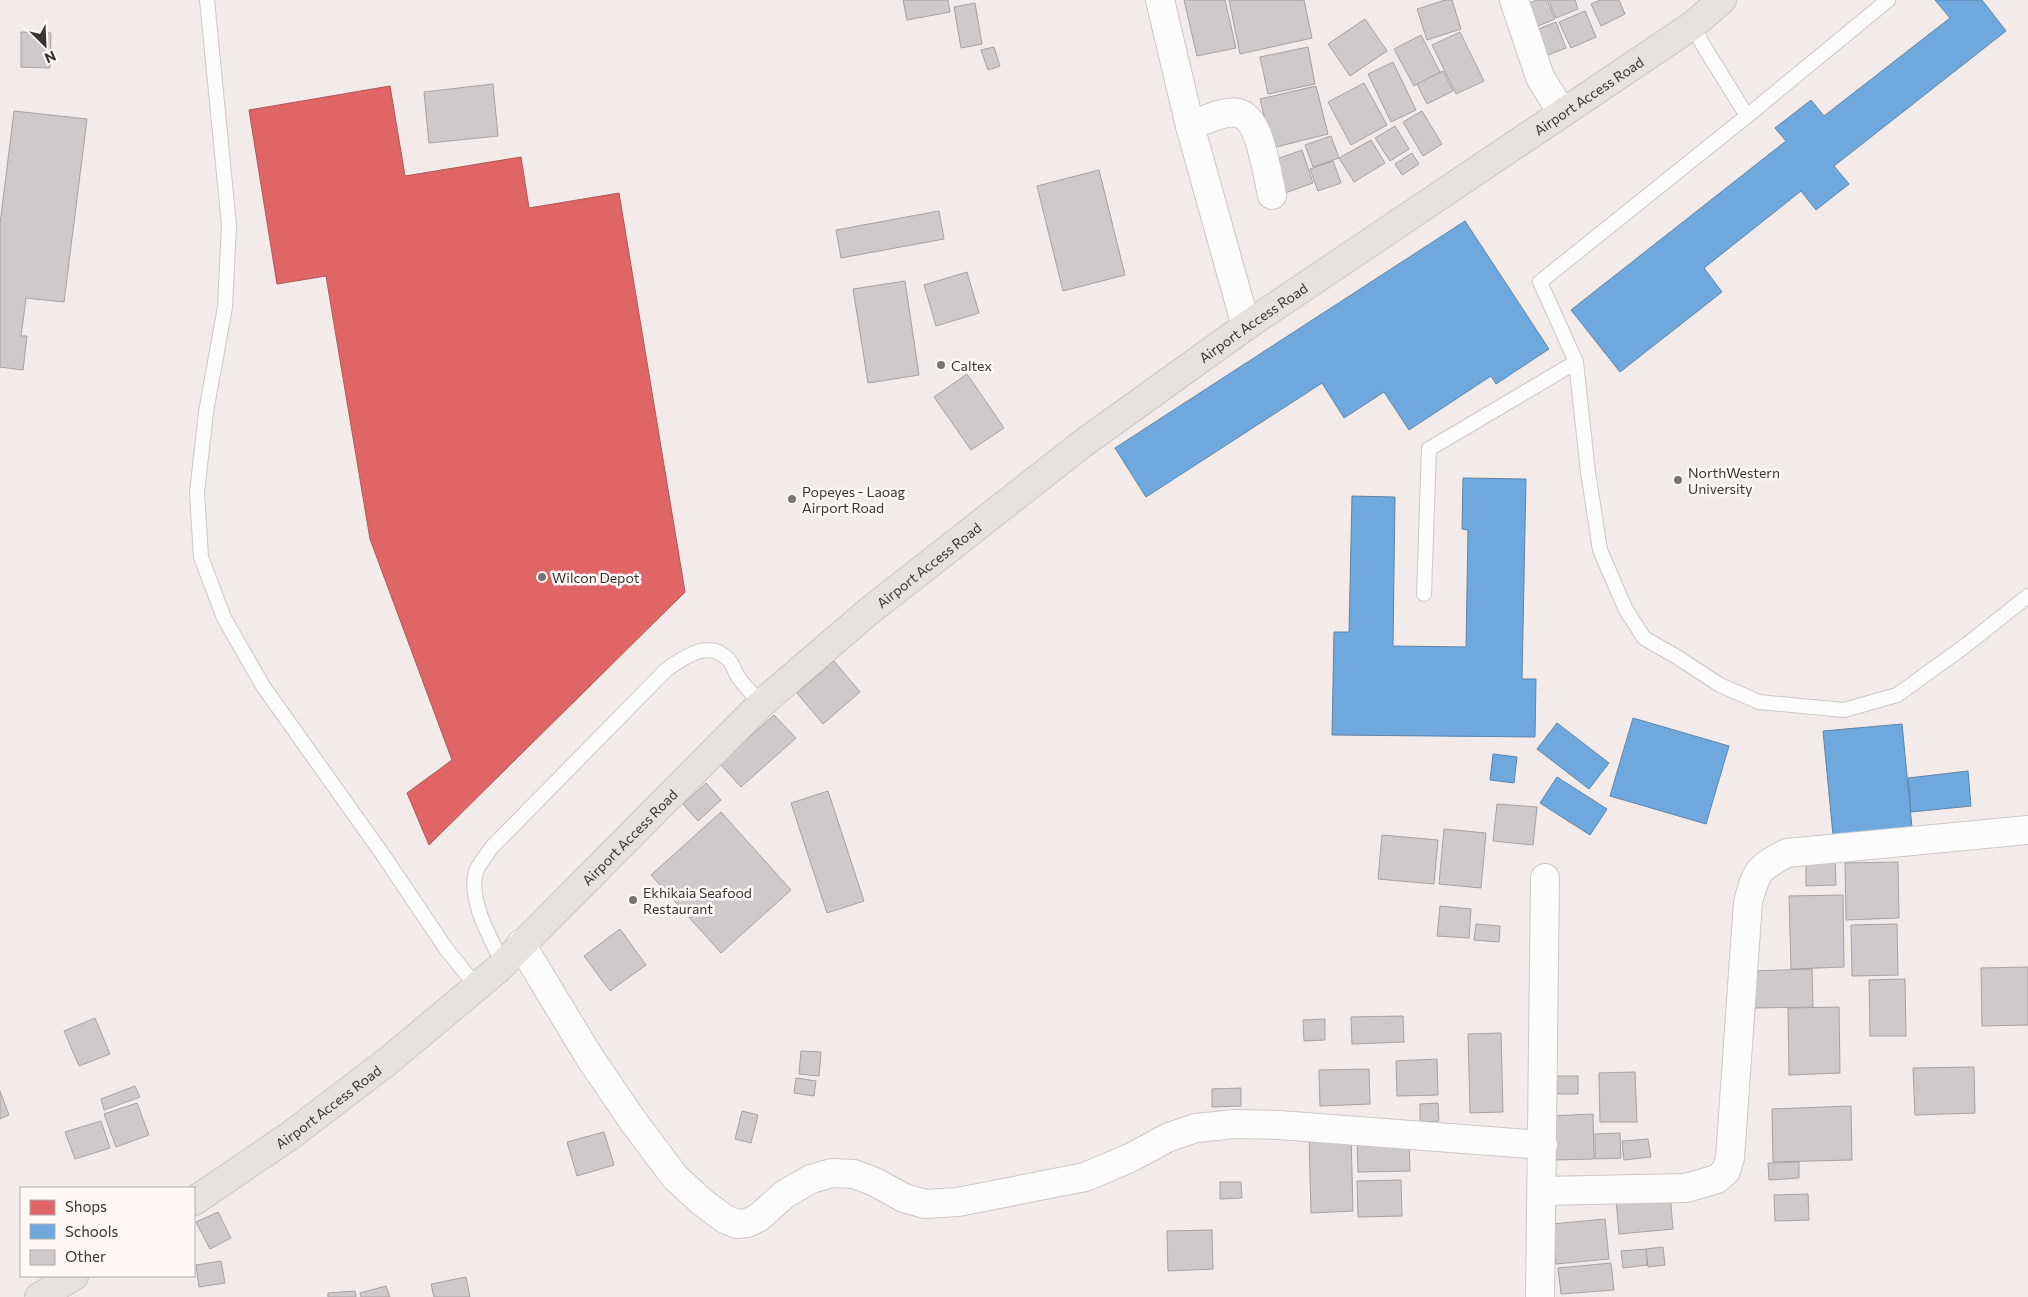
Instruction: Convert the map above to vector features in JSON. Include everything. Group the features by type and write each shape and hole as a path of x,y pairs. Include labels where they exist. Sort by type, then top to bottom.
{"main road":[{"name":"Airport Access Road","path":"195,1200 290,1135 388,1060 477,987 604,863 761,704 868,612 1074,450 1246,326 1693,24 1722,0"},
{"path":"39,1297 72,1277"}],"street":[{"path":"1160,0 1190,126 1246,326"},
{"path":"1514,0 1540,77 1562,113"},
{"path":"1190,126 1222,115 1237,113 1247,117 1258,134 1272,195"},
{"path":"1542,1191 1686,1188 1717,1179 1726,1171 1730,1158 1748,902 1756,874 1768,863 1787,853 2028,830"},
{"path":"1540,1297 1545,878"},
{"path":"512,954 590,1058 633,1121 675,1177 702,1202 725,1219 736,1224 747,1223 758,1218 785,1194 811,1179 832,1173 854,1174 876,1182 904,1198 925,1204 958,1202 1085,1177 1130,1158 1169,1137 1196,1128 1234,1124 1279,1125 1543,1145"}],"lane":[{"path":"206,0 229,225 225,307 206,412 197,493 201,557 224,618 263,686 383,855 447,950 477,987"},
{"path":"1888,0 1540,282 1576,362 1588,472 1600,550 1625,608 1644,638 1720,685 1759,702 1844,710 1897,695 1965,646 2028,596"},
{"path":"1693,24 1703,45 1747,116"},
{"path":"1424,594 1429,449 1576,362"},
{"path":"512,954 482,918 474,893 477,870 492,847 660,676 687,655 705,650 720,652 730,662 738,677 761,704"}],"building: Shops":[{"path":"390,86 405,176 521,157 529,208 619,193 685,592 429,845 407,793 452,760 370,539 326,276 277,284 249,110"}],"building: Schools":[{"path":"1935,0 1982,0 2006,31 1834,166 1849,184 1816,210 1801,191 1704,268 1722,292 1620,372 1571,310 1786,141 1775,128 1811,100 1824,116 1950,18"},
{"path":"1465,221 1549,349 1496,384 1491,376 1409,430 1384,392 1344,418 1322,383 1146,497 1115,448"},
{"path":"1463,478 1526,479 1522,679 1536,679 1535,737 1332,735 1334,632 1349,632 1352,496 1395,497 1393,646 1466,647 1468,530 1462,529"},
{"path":"1633,718 1729,746 1706,824 1610,796"},
{"path":"1557,723 1609,763 1589,789 1537,749"},
{"path":"1902,724 1912,827 1833,835 1823,731"},
{"path":"1493,754 1517,757 1514,783 1490,780"},
{"path":"1968,771 1971,806 1911,812 1908,778"},
{"path":"1557,777 1607,809 1590,835 1540,803"}],"building: Other":[{"path":"903,0 948,0 950,12 907,20"},
{"path":"1184,0 1225,0 1236,48 1197,56"},
{"path":"1229,0 1304,0 1312,38 1240,54"},
{"path":"1445,0 1452,0 1461,29 1427,40 1417,9"},
{"path":"1537,0 1547,0 1555,19 1531,29 1522,6"},
{"path":"1549,0 1575,0 1578,9 1556,18"},
{"path":"1600,0 1619,0 1625,14 1601,26 1591,4"},
{"path":"975,3 982,44 961,48 954,7"},
{"path":"1585,11 1596,37 1571,48 1559,22"},
{"path":"1365,19 1387,51 1350,76 1328,44"},
{"path":"1556,22 1566,48 1543,57 1533,31"},
{"path":"21,32 51,33 50,68 21,67"},
{"path":"1460,32 1484,81 1456,94 1432,45"},
{"path":"1421,35 1440,72 1414,86 1394,49"},
{"path":"994,47 1000,66 988,70 981,50"},
{"path":"1308,47 1315,84 1268,94 1260,57"},
{"path":"1393,62 1416,110 1391,122 1368,74"},
{"path":"1443,71 1453,91 1427,104 1417,84"},
{"path":"1364,83 1387,125 1351,145 1328,102"},
{"path":"493,84 498,136 429,143 424,92"},
{"path":"1316,86 1328,134 1272,148 1260,99"},
{"path":"14,111 87,119 64,302 26,298 21,336 27,336 23,370 0,367 0,224"},
{"path":"1422,111 1442,144 1423,156 1403,122"},
{"path":"1395,126 1409,149 1390,161 1375,138"},
{"path":"1331,136 1339,158 1313,167 1305,145"},
{"path":"1371,140 1385,163 1354,182 1339,158"},
{"path":"1302,150 1313,183 1285,193 1274,160"},
{"path":"1412,153 1419,164 1402,175 1395,164"},
{"path":"1333,161 1341,183 1318,191 1310,169"},
{"path":"1099,170 1125,275 1063,291 1037,186"},
{"path":"939,211 944,239 841,258 836,230"},
{"path":"967,272 979,313 936,326 924,285"},
{"path":"905,281 919,375 868,383 853,289"},
{"path":"967,374 1004,428 971,450 934,397"},
{"path":"834,661 860,692 823,724 797,693"},
{"path":"774,715 796,738 741,787 720,764"},
{"path":"706,783 721,800 698,821 683,804"},
{"path":"828,791 864,901 827,913 791,803"},
{"path":"1497,804 1537,807 1533,845 1493,841"},
{"path":"721,812 791,890 721,953 651,875"},
{"path":"1444,829 1486,833 1481,888 1439,884"},
{"path":"1382,835 1438,840 1434,884 1378,879"},
{"path":"1806,857 1835,857 1836,885 1806,886"},
{"path":"1898,862 1899,918 1846,920 1845,863"},
{"path":"1843,895 1844,967 1791,969 1789,896"},
{"path":"1440,906 1471,909 1469,938 1437,936"},
{"path":"1476,924 1500,926 1499,942 1474,940"},
{"path":"1897,924 1898,975 1852,976 1851,925"},
{"path":"620,929 646,965 610,991 584,956"},
{"path":"2028,967 2028,1025 1982,1026 1981,968"},
{"path":"1812,969 1813,1007 1754,1008 1753,971"},
{"path":"1905,979 1906,1036 1870,1036 1869,980"},
{"path":"1839,1007 1840,1073 1789,1075 1788,1008"},
{"path":"1403,1016 1404,1042 1352,1044 1351,1017"},
{"path":"95,1018 110,1054 79,1066 64,1031"},
{"path":"1325,1019 1325,1040 1304,1041 1303,1020"},
{"path":"1501,1033 1503,1112 1470,1113 1468,1034"},
{"path":"801,1051 821,1052 819,1076 799,1074"},
{"path":"1437,1059 1438,1095 1397,1096 1396,1061"},
{"path":"1974,1067 1975,1113 1915,1115 1913,1068"},
{"path":"1369,1069 1370,1104 1320,1106 1319,1070"},
{"path":"1635,1072 1637,1122 1600,1122 1599,1073"},
{"path":"1554,1076 1578,1076 1578,1094 1554,1094"},
{"path":"796,1078 816,1081 814,1096 794,1093"},
{"path":"135,1086 140,1097 104,1110 101,1099"},
{"path":"1241,1088 1241,1106 1212,1107 1212,1089"},
{"path":"0,1091 9,1115 0,1119"},
{"path":"137,1103 149,1135 116,1147 104,1114"},
{"path":"1438,1103 1439,1121 1420,1122 1420,1104"},
{"path":"1851,1106 1852,1160 1773,1162 1772,1109"},
{"path":"742,1111 758,1115 751,1143 735,1139"},
{"path":"1593,1114 1594,1159 1552,1160 1551,1116"},
{"path":"101,1121 110,1148 75,1159 65,1132"},
{"path":"604,1132 614,1165 577,1176 567,1142"},
{"path":"1620,1133 1621,1158 1595,1159 1595,1134"},
{"path":"1351,1134 1353,1211 1311,1213 1309,1136"},
{"path":"1409,1138 1410,1171 1358,1172 1357,1139"},
{"path":"1648,1139 1651,1157 1624,1160 1622,1141"},
{"path":"1799,1162 1799,1178 1769,1180 1768,1163"},
{"path":"1401,1180 1402,1216 1358,1217 1357,1181"},
{"path":"1220,1182 1241,1182 1242,1198 1220,1199"},
{"path":"1670,1194 1673,1229 1619,1234 1616,1200"},
{"path":"1808,1194 1809,1220 1775,1221 1774,1195"},
{"path":"218,1212 231,1238 210,1249 196,1222"},
{"path":"1605,1219 1609,1259 1556,1264 1552,1224"},
{"path":"1212,1230 1213,1269 1168,1271 1167,1231"},
{"path":"1663,1247 1665,1265 1648,1267 1646,1249"},
{"path":"1646,1249 1647,1265 1623,1268 1621,1251"},
{"path":"221,1261 225,1283 199,1287 196,1265"},
{"path":"1611,1263 1614,1290 1561,1294 1558,1268"},
{"path":"466,1277 470,1297 434,1297 431,1284"},
{"path":"386,1286 390,1297 361,1297 360,1293"},
{"path":"355,1291 356,1297 328,1297 328,1293"}],"place":[{"name":"Caltex","path":"941,365"},
{"name":"NorthWestern University","path":"1678,480"},
{"name":"Popeyes - Laoag Airport Road","path":"792,499"},
{"name":"Wilcon Depot","path":"542,577"},
{"name":"Ekhikaia Seafood Restaurant","path":"633,900"}]}
